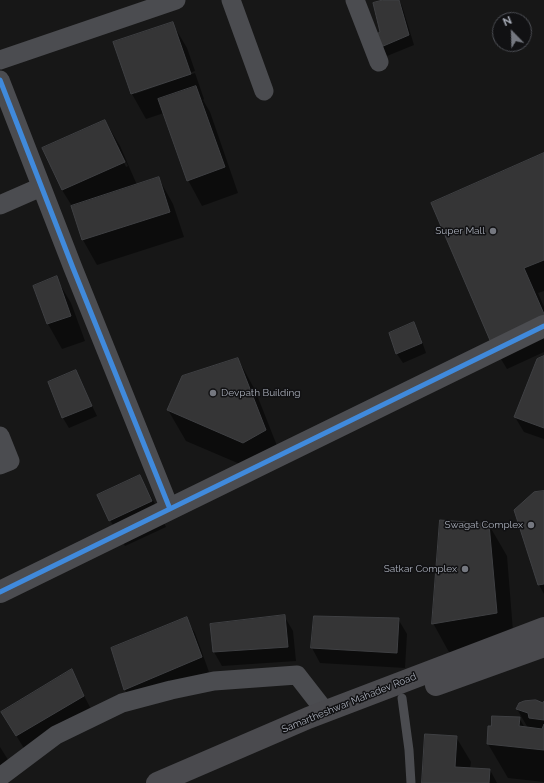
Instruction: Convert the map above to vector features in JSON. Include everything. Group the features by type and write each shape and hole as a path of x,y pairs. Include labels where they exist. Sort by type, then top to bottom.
{"main road":[{"name":"Samartheshwar Mahadev Road","path":"157,783 325,711 544,628"},
{"name":"Samartheshwar Mahadev Road","path":"196,783 314,732 544,646"}],"street":[{"path":"0,60 136,7 176,0"},
{"path":"231,0 264,91"},
{"path":"355,0 379,62"},
{"path":"0,80 41,187 170,509"},
{"path":"0,205 41,187"},
{"path":"0,592 544,326"},
{"path":"0,436 10,461 0,465"},
{"path":"0,777 56,735 122,703 171,690 214,681 297,675 325,711"}],"lane":[{"path":"402,698 409,750 411,783"}],"building":[{"path":"383,0 399,0 409,35 381,47 375,35 380,32 373,3"},
{"path":"173,22 191,74 131,94 113,42"},
{"path":"196,86 225,167 187,181 158,99"},
{"path":"105,120 125,162 62,190 42,148"},
{"name":"Super Mall","path":"544,153 544,260 524,268 544,314 544,320 492,345 431,203"},
{"path":"159,177 170,212 82,240 71,206"},
{"path":"57,276 71,316 47,324 33,286"},
{"path":"414,322 422,343 396,354 389,333"},
{"path":"544,356 544,428 514,417 537,359"},
{"name":"Devpath Building","path":"238,358 266,430 243,443 167,410 182,376"},
{"path":"76,370 92,406 62,418 48,382"},
{"path":"140,475 152,501 109,521 97,495"},
{"name":"Swagat Complex","path":"544,491 544,584 538,585 514,510 534,492"},
{"name":"Satkar Complex","path":"440,520 489,524 497,613 432,624"},
{"path":"285,615 288,647 213,652 210,624"},
{"path":"314,616 399,618 397,653 311,648"},
{"path":"187,617 202,657 124,690 111,648"},
{"path":"72,669 84,696 16,736 1,712"},
{"path":"536,700 543,703 544,701 544,720 529,718 528,713 516,709 519,703"},
{"path":"492,716 520,717 519,726 542,729 544,724 544,750 487,744 488,726 491,726"},
{"path":"425,734 457,736 455,767 490,769 489,783 422,783"}],"cycle path":[{"path":"0,80 73,268 170,509"},
{"path":"0,592 544,326"}],"place":[{"name":"Super Mall","path":"493,231"},
{"name":"Devpath Building","path":"213,393"},
{"name":"Swagat Complex","path":"531,525"},
{"name":"Satkar Complex","path":"465,569"}]}
